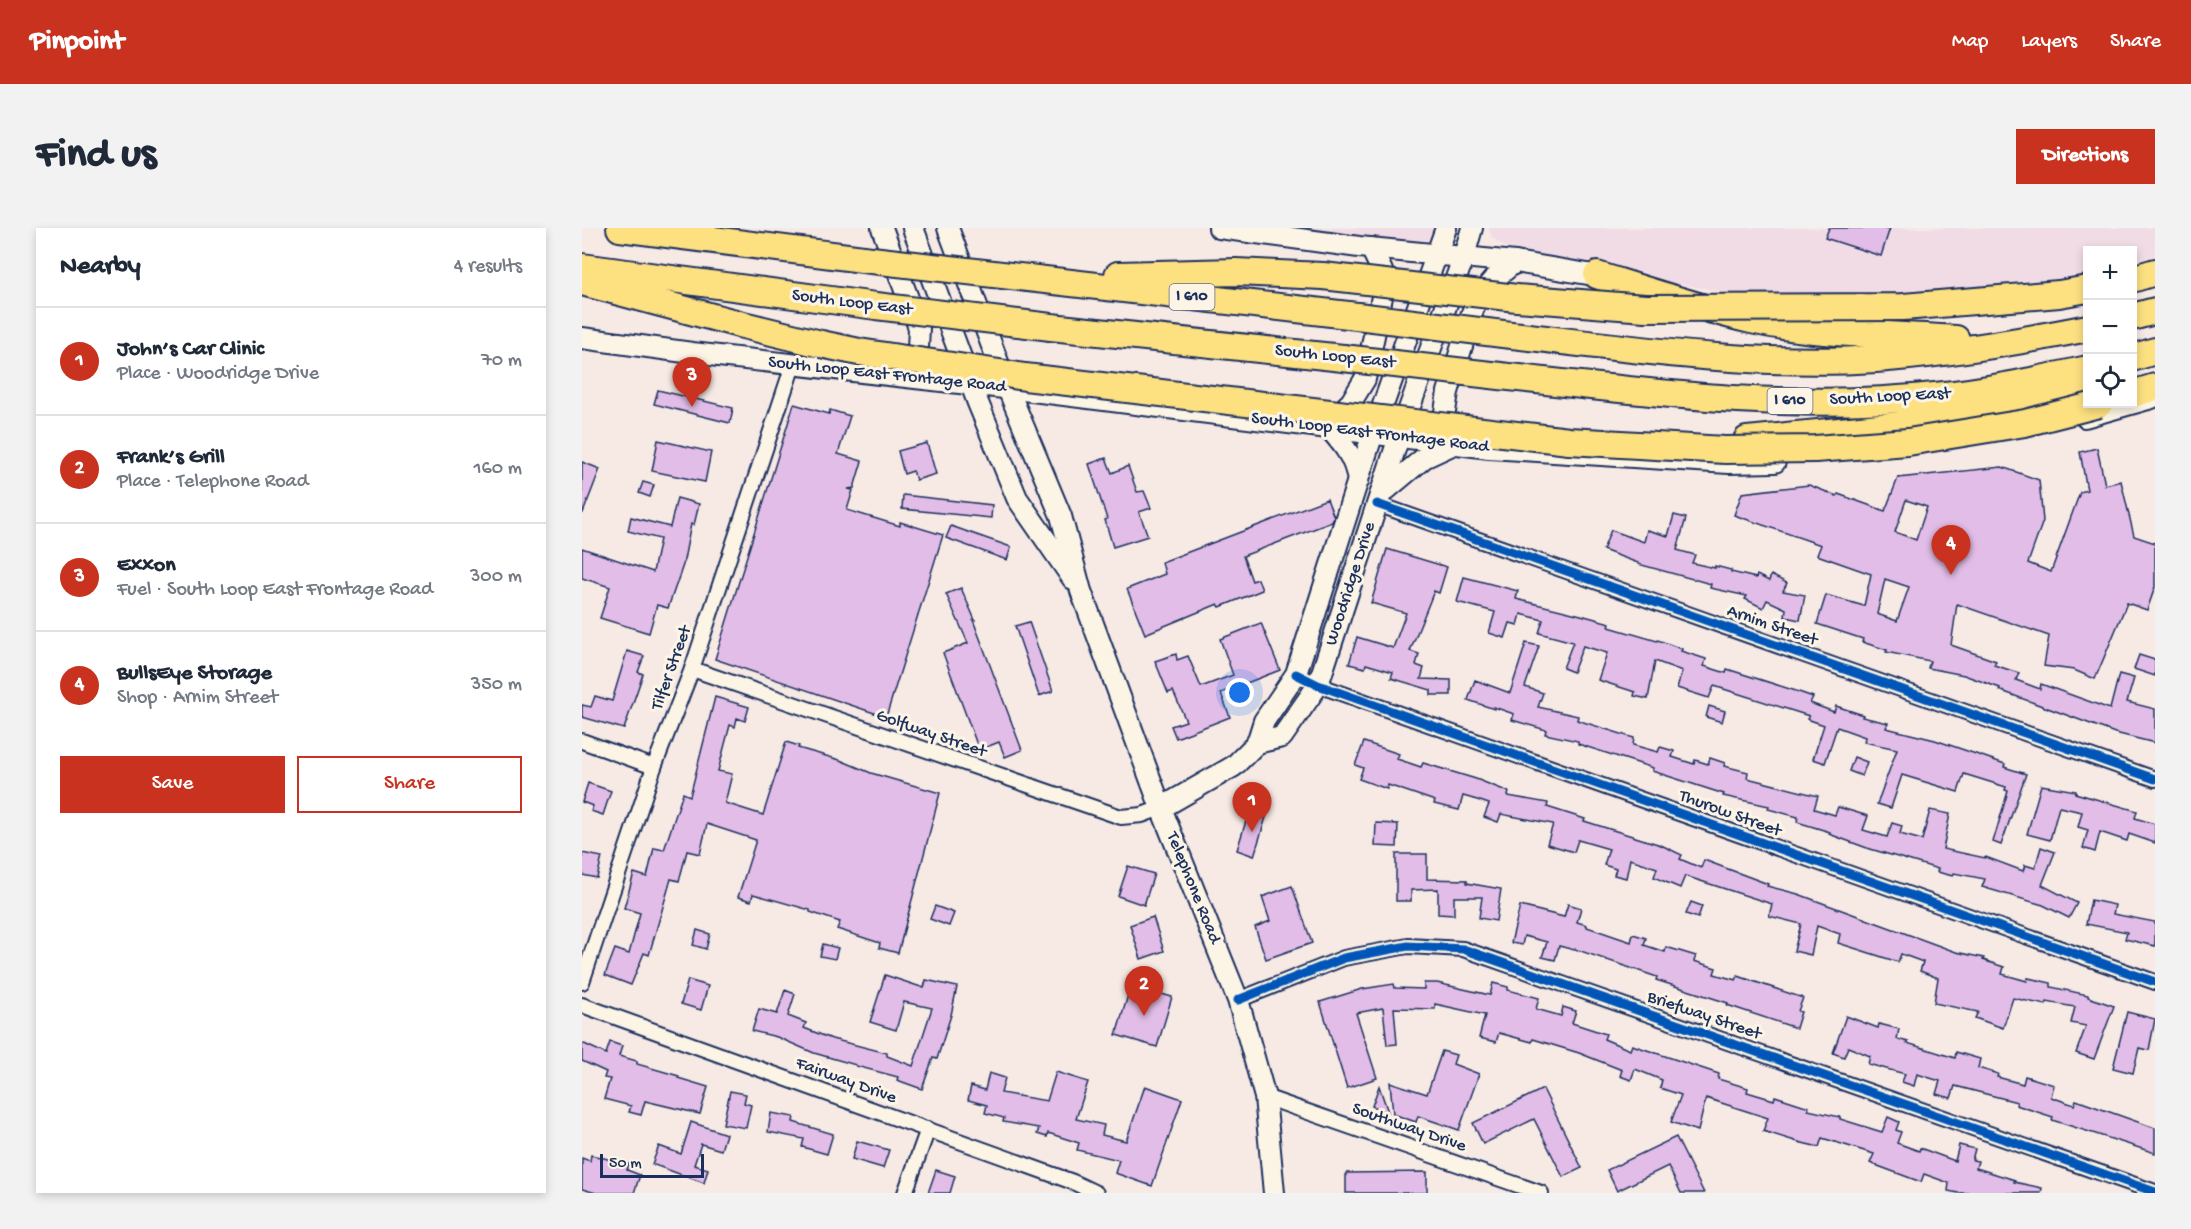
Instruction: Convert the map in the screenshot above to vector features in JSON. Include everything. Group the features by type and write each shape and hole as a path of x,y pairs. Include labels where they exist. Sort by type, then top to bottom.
{"highway":[{"name":"I 610","path":"620,228 863,259 1699,356 1816,361 1875,359 2013,343 2083,329"},
{"name":"South Loop East","path":"582,267 1050,327 1704,398 1820,402 1934,397 2030,382 2083,370"},
{"path":"1028,278 1236,272 1323,276 1517,298 1645,308 1904,307 2059,294 2083,288"},
{"path":"2137,278 2155,272"},
{"path":"1597,275 1689,304 1763,322 1809,329 2013,343"},
{"path":"582,282 709,316 859,352 1025,377 1569,441 1714,450 1815,449 1908,442 2025,423 2083,408"},
{"path":"2137,316 2155,311"},
{"path":"2137,357 2155,351"},
{"path":"2137,393 2155,387"},
{"path":"1600,456 1919,424 2051,402 2083,394"}],"main road":[{"path":"882,228 919,328 918,348 913,356 904,366 889,375"},
{"name":"Telephone Road","path":"913,228 971,386 1017,498 1081,591"},
{"name":"Telephone Road","path":"948,228 1008,389 1061,516 1081,591 1161,808 1238,1000 1265,1097 1274,1193"},
{"path":"1219,228 1371,248 1515,262 1597,275 1751,305 1798,310 1852,313 1949,312 2010,303 2083,288"},
{"name":"Woodridge Drive","path":"1161,808 1234,766 1257,743 1264,721 1296,674 1373,433 1446,228"},
{"name":"Woodridge Drive","path":"1257,743 1282,737 1318,685 1472,228"},
{"path":"1359,482 1357,469 1350,454 1326,427 1351,402 1365,379 1383,292 1382,271 1371,248"},
{"path":"1379,500 1424,458 1455,444 1444,418 1448,392 1476,300 1493,280 1515,262"},
{"path":"2137,270 2155,263"},
{"name":"South Loop East Frontage Road","path":"582,338 1455,444 1600,456 1729,463 1887,454 1981,441 2024,432 2155,397"}],"street":[{"name":"Tilfer Street","path":"582,982 654,767 692,669 793,365"},
{"name":"Arnim Street","path":"1379,500 2155,779"},
{"name":"Golfway Street","path":"692,669 1121,817 1142,815 1161,808"},
{"name":"Thurow Street","path":"1296,674 1318,685 2155,982"},
{"path":"582,741 654,767"},
{"name":"Briefway Street","path":"1238,1000 1344,958 1408,946 1463,949 2155,1192"},
{"name":"Fairway Drive","path":"582,1005 1073,1182 1096,1193"},
{"name":"Southway Drive","path":"1265,1097 1542,1193"},
{"path":"905,1193 928,1129"}],"shaded area":[{"path":"1294,228 1438,228 1431,239 1419,243"},
{"path":"1489,228 2155,228 2155,255 2137,262 2137,246 2083,246 2083,277 1986,298 1771,300 1679,284 1560,257 1513,251 1491,237"}],"building":[{"path":"1829,228 1890,228 1881,256 1825,238"},
{"path":"658,390 733,408 730,423 654,404"},
{"path":"794,404 829,414 830,410 850,416 838,454 862,461 854,488 848,489 853,490 847,510 900,526 900,522 943,535 886,717 715,659"},
{"path":"658,440 711,452 705,482 652,471"},
{"path":"927,443 936,474 916,480 913,471 904,474 898,451"},
{"path":"2097,448 2105,485 2121,481 2134,536 2155,543 2155,587 2147,610 2127,603 2095,679 2074,670 2044,666 2049,636 1957,604 1951,645 1996,661 1994,665 2019,673 2016,680 2040,689 2041,684 2110,709 2119,674 2134,678 2127,702 2155,709 2155,743 2115,733 1964,675 1928,668 1930,661 1886,652 1887,650 1862,642 1863,639 1817,624 1826,595 1864,606 1871,574 1817,555 1821,545 1734,515 1742,493 1809,485 1885,511 1898,478 2002,467 2039,480 2043,521 2028,563 2051,572 2080,492 2087,490 2080,452","holes":["1906,500 1927,507 1916,540 1895,532","1885,579 1909,587 1897,621 1877,614"]},
{"path":"1106,458 1112,473 1128,466 1137,492 1144,491 1151,508 1139,512 1148,536 1113,547 1105,520 1107,519 1089,464"},
{"path":"582,462 600,469 583,513 582,513"},
{"path":"643,482 654,485 650,497 639,493"},
{"path":"903,495 992,505 991,518 902,509"},
{"path":"677,498 699,504 694,525 691,524 683,565 668,608 657,605 649,633 600,618 610,587 582,578 582,548 653,572 660,539 628,531 631,517 670,527"},
{"path":"1327,499 1334,517 1332,522 1243,556 1252,581 1258,579 1262,590 1220,607 1218,604 1145,634 1127,589 1165,574 1162,562"},
{"path":"1674,515 1686,518 1677,550 1695,555 1692,563 1715,568 1715,566 1756,578 1757,575 1769,581 1771,575 1787,583 1783,591 1805,595 1800,620 1785,617 1786,609 1767,600 1763,608 1745,599 1747,596 1710,588 1711,584 1638,564 1603,550 1611,530 1644,542 1647,530 1668,536"},
{"path":"951,526 1011,547 1007,560 946,538"},
{"path":"1387,549 1447,567 1439,593 1434,591 1410,651 1419,654 1416,665 1424,668 1421,679 1451,680 1451,695 1431,695 1431,690 1391,678 1393,672 1366,664 1365,668 1349,664 1357,637 1393,648 1406,613 1371,603"},
{"path":"1464,577 1518,591 1516,599 1610,623 1609,627 1658,640 1706,659 1704,666 1726,673 1727,669 1813,697 1810,703 1834,712 1836,706 1863,715 1862,717 1888,723 1886,728 1935,740 2005,764 2004,767 2026,774 2001,845 1993,842 2008,791 2005,790 2006,787 1964,774 1958,792 1902,775 1891,808 1877,804 1897,749 1864,742 1865,737 1837,727 1825,763 1813,759 1824,725 1807,719 1809,716 1714,686 1709,698 1677,688 1682,671 1655,661 1648,699 1634,696 1635,692 1598,680 1607,653 1583,646 1573,672 1563,668 1573,642 1539,633 1543,620 1521,614 1518,625 1510,623 1505,638 1489,633 1495,612 1457,602"},
{"path":"961,588 975,620 973,620 1022,750 1005,757 999,742 979,750 943,653 968,643 946,594"},
{"path":"1029,622 1053,691 1039,696 1015,626"},
{"path":"1261,623 1280,670 1221,693 1230,717 1176,738 1171,726 1186,721 1173,691 1168,693 1155,661 1176,654 1177,660 1188,656 1201,687 1233,675 1220,639"},
{"path":"1526,643 1539,646 1525,687 1543,693 1538,707 1578,716 1577,720 1634,738 1633,745 1658,752 1660,747 1674,751 1672,757 1694,764 1695,760 1708,764 1710,758 1725,763 1724,766 1748,772 1747,778 1818,796 1814,809 1835,815 1838,807 1868,816 1863,830 1887,837 1892,823 1902,826 1900,834 1922,840 1930,810 1950,814 1943,849 1986,857 2023,871 2025,865 2035,868 2041,847 2055,852 2042,885 2077,903 2069,918 2043,905 1982,887 1985,879 1937,872 1938,869 1867,848 1829,834 1830,832 1797,822 1798,817 1768,809 1769,806 1723,796 1724,794 1652,771 1653,768 1578,744 1578,741 1545,734 1546,730 1512,720 1514,714 1468,700 1475,680 1510,693"},
{"path":"627,651 644,656 638,672 643,674 624,729 582,717 582,705 591,707 595,696 612,701"},
{"path":"2139,655 2155,660 2155,676 2134,669"},
{"path":"715,697 749,707 745,721 737,718 735,727 730,725 718,771 732,774 725,803 763,815 786,742 871,773 940,793 898,953 879,948 880,943 837,929 840,922 810,912 810,910 753,894 751,901 738,897 756,840 707,824 700,854 687,851 679,881 671,879 649,955 644,953 631,985 605,975 615,949 629,954 640,913 624,908 634,873 647,877 654,848 664,850 683,793 690,796"},
{"path":"1709,706 1725,711 1722,722 1706,717"},
{"path":"1364,742 1399,754 1397,759 1421,767 1423,763 1476,779 1509,792 1508,796 1548,803 1547,807 1585,819 1584,821 1661,845 1682,855 1680,859 1701,868 1704,860 1768,884 1767,886 1798,894 1956,952 1984,958 1983,960 2004,967 2002,974 2027,981 2028,978 2051,983 2051,987 2088,995 2088,997 2114,1006 2094,1059 2076,1053 2086,1026 2071,1023 2075,1007 2047,1002 2046,1005 2013,998 2003,1028 1975,1018 1978,1012 1934,1003 1938,978 1920,971 1923,962 1901,954 1898,962 1838,943 1840,934 1817,926 1811,955 1794,951 1801,924 1769,916 1772,904 1685,876 1680,888 1654,877 1657,868 1630,859 1626,878 1614,875 1616,869 1604,865 1609,849 1578,840 1574,852 1547,844 1553,824 1501,814 1498,822 1484,817 1489,804 1477,800 1463,796 1459,810 1434,804 1435,801 1388,785 1387,789 1359,779 1363,768 1355,765"},
{"path":"1854,757 1867,762 1862,776 1849,771"},
{"path":"588,783 611,791 603,815 591,811 593,806 582,802"},
{"path":"2041,785 2076,791 2075,793 2137,811 2135,818 2155,824 2155,843 2129,834 2127,841 2100,832 2095,852 2083,848 2088,830 2078,827 2082,812 2059,807 2050,840 2027,834"},
{"path":"1250,808 1267,814 1254,856 1237,850"},
{"path":"1376,823 1398,824 1397,847 1375,846"},
{"path":"582,853 602,857 597,878 582,875"},
{"path":"1396,854 1427,854 1427,879 1467,880 1467,883 1501,889 1496,921 1479,918 1482,897 1454,897 1454,915 1438,914 1438,889 1411,890 1411,901 1396,901"},
{"path":"1128,866 1154,874 1144,905 1118,896"},
{"path":"1292,886 1312,943 1266,959 1255,927 1270,921 1262,897"},
{"path":"2091,900 2115,905 2113,914 2155,922 2155,946 2125,939 2127,932 2086,924"},
{"path":"1691,902 1702,906 1698,918 1686,914"},
{"path":"1568,904 1581,908 1577,922 1587,927 1631,942 1633,934 1646,938 1644,945 1665,952 1666,947 1696,956 1694,961 1716,968 1714,974 1736,980 1738,976 1803,998 1798,1011 1801,1012 1796,1028 1656,980 1657,977 1575,949 1559,946 1555,960 1542,957 1547,942 1524,936 1522,945 1511,943 1520,906 1564,917"},
{"path":"935,906 954,913 949,926 930,919"},
{"path":"1153,917 1164,951 1141,959 1130,925"},
{"path":"697,930 710,934 706,949 693,945"},
{"path":"823,944 838,948 835,959 820,956"},
{"path":"885,975 924,988 926,980 957,987 937,1059 933,1058 922,1089 897,1080 898,1077 814,1053 777,1037 752,1031 759,1009 777,1014 785,990 795,994 788,1016 806,1023 804,1028 832,1039 887,1053 887,1056 913,1066 932,1008 904,1002 896,1030 870,1022"},
{"path":"688,980 708,986 701,1010 681,1004"},
{"path":"1424,983 1437,983 1490,995 1493,983 1508,987 1508,990 1539,998 1536,1009 1561,1016 1563,1007 1576,1011 1572,1023 1606,1034 1604,1039 1630,1050 1632,1045 1719,1074 1718,1079 1748,1088 1747,1092 1774,1100 1775,1096 1809,1107 1808,1110 1840,1117 1840,1119 1882,1132 1888,1117 1899,1122 1896,1130 1901,1132 1897,1143 1919,1151 1920,1148 1955,1161 1959,1145 1975,1149 1972,1160 1978,1161 1976,1168 2015,1180 2014,1182 2042,1188 2041,1193 1948,1191 1949,1183 1924,1174 1921,1182 1870,1163 1874,1154 1822,1138 1819,1147 1763,1131 1768,1118 1706,1098 1698,1131 1671,1122 1681,1095 1660,1088 1662,1080 1635,1069 1631,1080 1620,1076 1622,1070 1579,1053 1533,1039 1532,1042 1499,1033 1496,1042 1479,1038 1485,1015 1435,1004 1435,1009 1394,1008 1397,1044 1387,1045 1383,1008 1356,1013 1377,1078 1347,1088 1320,1002 1362,989 1394,984 1395,988 1424,989"},
{"path":"1131,985 1172,997 1157,1047 1116,1035"},
{"path":"2127,1012 2155,1019 2149,1050 2139,1048 2133,1073 2113,1068"},
{"path":"1846,1016 1878,1028 1879,1024 1899,1029 1897,1039 1907,1043 1955,1058 1956,1052 1980,1059 1978,1068 1998,1074 1997,1077 2023,1084 2025,1076 2054,1085 2051,1097 2074,1105 2076,1100 2155,1128 2155,1153 2052,1120 2053,1117 2016,1105 2017,1102 1955,1086 1951,1098 1936,1094 1940,1081 1917,1074 1914,1086 1902,1082 1905,1074 1868,1064 1870,1056 1848,1047 1844,1057 1833,1053"},
{"path":"610,1042 622,1046 619,1056 708,1087 700,1114 645,1101 641,1115 629,1112 631,1106 604,1099 610,1079 604,1078 606,1072 582,1061 582,1043 606,1054"},
{"path":"1442,1051 1456,1055 1453,1064 1479,1074 1459,1130 1418,1116 1416,1122 1393,1114 1390,1082 1427,1094"},
{"path":"1056,1072 1088,1082 1076,1119 1104,1125 1102,1135 1126,1141 1145,1086 1182,1099 1152,1186 1115,1173 1119,1160 1077,1150 1079,1143 1048,1133 1047,1137 1037,1134 1039,1128 1003,1122 1004,1118 985,1113 987,1105 968,1100 971,1086 985,1090 989,1073 1005,1078 1001,1093 1047,1101"},
{"path":"1379,1086 1388,1112 1372,1106"},
{"path":"1543,1089 1582,1168 1563,1177 1534,1119 1483,1144 1473,1123"},
{"path":"730,1091 746,1094 744,1103 751,1105 746,1128 723,1124"},
{"path":"771,1113 794,1117 793,1122 833,1134 827,1154 802,1147 804,1139 768,1132"},
{"path":"691,1122 726,1134 721,1150 701,1144 694,1165 708,1169 704,1183 652,1164 659,1146 681,1154"},
{"path":"1676,1137 1704,1193 1681,1193 1668,1166 1617,1191 1607,1170"},
{"path":"857,1141 889,1150 883,1168 852,1159"},
{"path":"591,1155 629,1164 627,1170 640,1175 634,1193 596,1193 582,1189 582,1158 590,1161"},
{"path":"936,1170 955,1176 950,1193 928,1193"},
{"path":"1427,1172 1427,1193 1346,1193 1346,1173"}],"cycle path":[{"path":"1377,504 2155,779"},
{"path":"1296,674 1318,685 2155,982"},
{"path":"1238,1000 1344,958 1408,946 1463,949 2155,1192"}],"place":[{"name":"Exxon","path":"692,407"},
{"name":"BullsEye Storage","path":"1951,575"},
{"name":"John’s Car Clinic","path":"1252,832"},
{"name":"Frank’s Grill","path":"1144,1016"}]}
